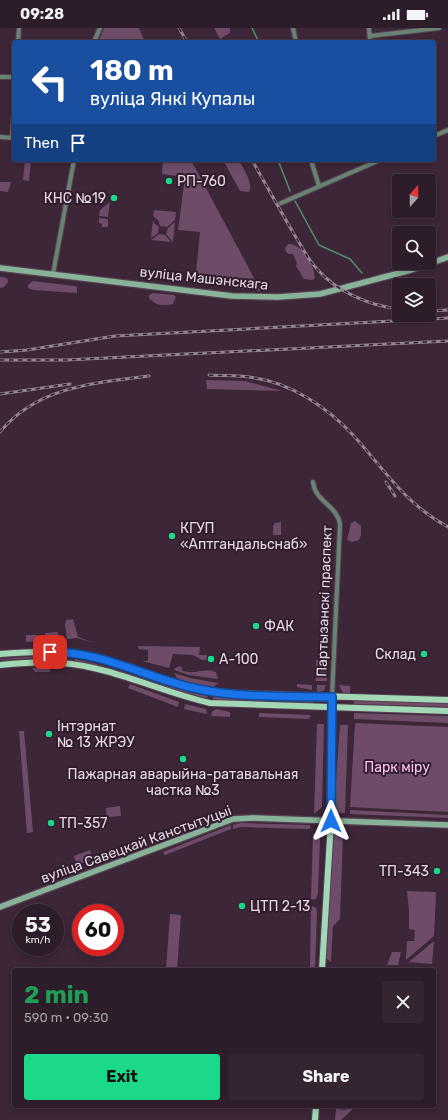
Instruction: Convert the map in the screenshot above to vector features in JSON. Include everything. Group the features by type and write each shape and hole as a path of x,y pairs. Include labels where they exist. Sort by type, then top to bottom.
{"main road":[{"name":"вуліца Машэнскага","path":"0,268 232,296 283,297 320,294 411,270 448,257"},
{"path":"62,652 62,662"},
{"path":"0,654 62,652 94,657 199,690 248,694 448,700"},
{"path":"0,665 62,662 94,668 183,697 210,704 448,711"},
{"name":"Партызанскі праспект","path":"322,968 331,821 332,697"},
{"name":"вуліца Савецкай Канстытуцыі","path":"0,907 233,819 253,818 448,825"},
{"path":"315,1120 316,1108"}],"street":[{"path":"18,40 19,28"},
{"path":"95,40 100,28"},
{"path":"293,28 296,40"},
{"path":"369,28 370,40"},
{"path":"370,36 439,28"},
{"path":"0,77 12,77"},
{"path":"436,135 448,130"},
{"path":"0,137 12,138"},
{"path":"53,274 74,162"},
{"path":"312,162 319,186"},
{"path":"281,203 375,162"},
{"name":"Партызанскі праспект","path":"313,482 317,496 335,511 340,524 332,697"}],"green space":[{"path":"104,28 139,28 144,40 99,40"},
{"path":"214,28 230,28 230,33 220,39"},
{"path":"25,162 31,162 29,181 23,180"},
{"path":"163,162 192,162 261,291 195,283 200,232 178,230 185,177 162,174"},
{"path":"224,162 240,162 249,180 250,188 249,192 240,191"},
{"path":"0,182 11,182 8,192 0,191"},
{"path":"110,202 108,217 99,216 100,210"},
{"path":"154,210 176,212 175,220 167,227 160,226 158,220 153,216"},
{"path":"99,218 108,219 108,227 102,227 102,224 99,223"},
{"path":"153,220 159,227 158,233 151,238"},
{"path":"175,222 173,242 166,234 168,228"},
{"path":"159,234 165,235 171,242 151,240"},
{"path":"288,244 298,247 310,261 315,278 312,280 304,279 296,266 297,263 293,254 286,252 285,248"},
{"path":"0,277 7,278 8,282 4,287 0,288"},
{"path":"33,281 74,286 77,287 77,293 33,290 28,288 28,285"},
{"path":"153,293 174,295 176,297 173,304 160,305 154,303 149,298 149,295"},
{"path":"206,380 245,381 282,391 207,389"},
{"path":"355,521 361,526 361,535 359,540 352,542 347,540 351,523"},
{"path":"281,522 281,535 273,535 273,526 275,523"},
{"path":"73,619 78,637 94,643 77,638 67,639 65,625 66,620"},
{"path":"58,632 57,640 46,640 45,633"},
{"path":"26,635 37,635 37,641 26,642"},
{"path":"138,646 200,647 199,655 207,655 207,660 202,660 193,655 173,654 169,668 142,661 148,661 148,650 139,649"},
{"path":"54,655 54,657 0,660 0,659"},
{"path":"75,659 108,667 175,688 208,696 207,698 190,695 108,668 75,661"},
{"path":"316,660 326,662 327,681 316,681"},
{"path":"181,666 182,670 186,672 207,670 216,672 218,679 189,675 174,670 175,668"},
{"path":"32,668 50,668 50,672 35,672"},
{"path":"174,673 190,678 218,683 214,687 193,684 177,678"},
{"path":"130,684 179,702 178,707 128,688"},
{"path":"297,684 312,685 312,690 297,687"},
{"path":"317,685 326,685 324,691 317,692"},
{"path":"339,685 350,686 350,694 343,693"},
{"path":"214,696 313,701 313,703 227,701 213,699"},
{"path":"354,700 448,703 448,707 354,704"},
{"path":"185,704 206,709 207,714 184,709"},
{"path":"216,709 230,712 230,717 211,716 212,712"},
{"path":"259,713 311,715 309,719 259,717"},
{"path":"354,713 448,716 448,723 354,719"},
{"name":"Парк міру","path":"355,723 448,727 448,812 350,807"},
{"path":"317,724 324,724 322,807 314,814"},
{"path":"340,725 348,725 345,813 338,812 334,807"},
{"path":"19,731 24,731 33,832 27,833"},
{"path":"120,806 121,816 107,817 106,808"},
{"path":"350,810 448,815 448,818 350,814"},
{"path":"241,823 310,825 310,829 241,827 233,829 233,825"},
{"path":"231,825 231,829 165,855 163,852"},
{"path":"313,833 318,834 320,839 318,892 317,897 314,900 311,899"},
{"path":"343,834 340,919 333,926 331,962 326,958 332,835"},
{"path":"90,850 93,860 77,865 74,856"},
{"path":"407,891 436,892 434,936 406,960 407,941 414,941 415,930 409,929"},
{"path":"311,906 315,907 317,910 315,968 310,968"},
{"path":"170,914 181,915 177,968 166,968"},
{"path":"434,941 432,964 409,962"},
{"path":"392,952 401,952 398,965 387,965"},
{"path":"346,1108 354,1108 341,1120 335,1120 336,1109 346,1110"}],"waterway":[{"path":"252,28 258,40"},
{"path":"279,162 290,191"},
{"path":"295,201 319,245 350,259 362,273"}],"railway":[{"path":"179,28 186,40"},
{"path":"253,162 305,253 318,270 335,285 355,297 377,305 392,308"},
{"path":"436,311 448,310"},
{"path":"0,352 27,350 115,336 448,318"},
{"path":"0,360 66,360 448,341"},
{"path":"209,375 244,376 269,381 282,385 308,398 343,425 407,497 433,518 448,527"},
{"path":"0,432 15,417 32,405 68,389 108,381 149,376"},
{"path":"0,394 70,384"},
{"path":"386,482 395,496"}],"place":[{"name":"РП-760","path":"169,181"},
{"name":"КНС №19","path":"114,198"},
{"name":"КГУП «Аптгандальснаб»","path":"172,536"},
{"name":"ФАК","path":"256,626"},
{"name":"Склад","path":"424,654"},
{"name":"А-100","path":"211,659"},
{"name":"Інтэрнат № 13 ЖРЭУ","path":"49,734"},
{"name":"Пажарная аварыйна-ратавальная частка №3","path":"183,759"},
{"name":"ТП-357","path":"51,823"},
{"name":"ТП-343","path":"437,871"},
{"name":"ЦТП 2-13","path":"242,906"}],"route":[{"path":"50,652 74,653 94,657 199,690 221,693 332,697 331,821"}]}
